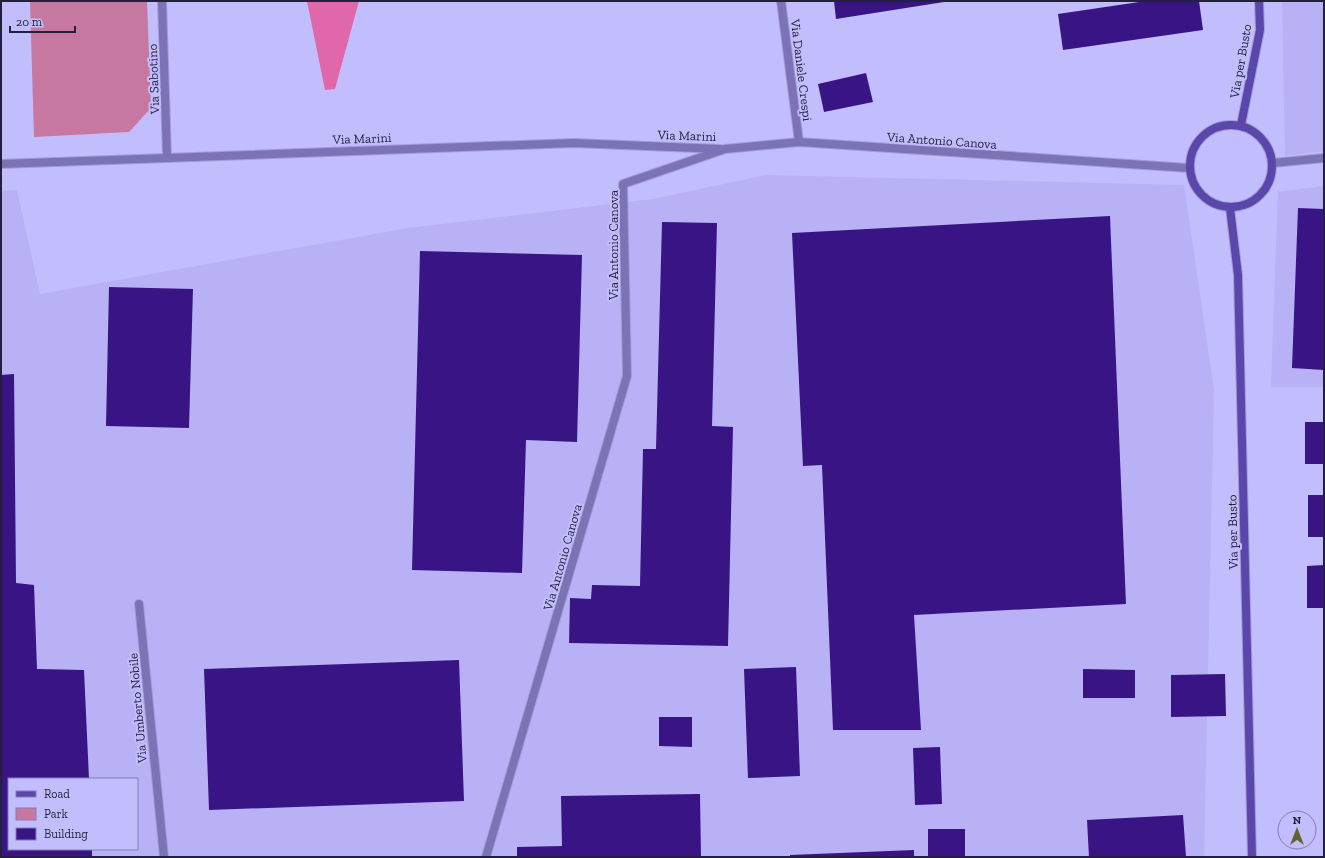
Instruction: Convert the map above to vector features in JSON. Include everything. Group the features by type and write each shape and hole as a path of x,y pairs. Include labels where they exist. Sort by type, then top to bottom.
{"main road":[{"name":"Via per Busto","path":"1241,125 1260,30 1259,1"},
{"path":"1226,124 1241,125 1262,137 1270,149 1273,163 1272,174 1267,188 1258,199 1245,206 1230,208 1212,203 1200,194 1192,182 1190,168 1193,149 1201,137 1212,129 1226,124"},
{"name":"Via per Busto","path":"1230,208 1238,275 1252,857"}],"street":[{"name":"Via Sabotino","path":"162,1 167,157"},
{"name":"Via Daniele Crespi","path":"781,1 798,142"},
{"name":"Via Antonio Canova","path":"486,857 627,376 623,184 725,149 798,142 1190,168"},
{"name":"Via Marini","path":"1,164 574,143 725,149"},
{"path":"1273,163 1324,158"},
{"name":"Via Umberto Nobile","path":"140,604 164,857"}],"shaded area":[{"path":"307,1 359,1 335,89 325,90"},
{"path":"1282,1 1324,1 1324,151 1285,156"},
{"path":"766,175 1184,185 1214,390 1204,857 1,857 1,191 17,190 40,294 408,228 653,199"},
{"path":"1324,186 1324,387 1271,387 1278,192"}],"green space":[{"path":"30,1 147,1 151,108 129,132 34,137"}],"building":[{"path":"834,1 944,1 944,2 836,19"},
{"path":"1146,1 1199,1 1203,30 1063,50 1058,14"},
{"path":"866,73 873,102 824,112 818,84"},
{"path":"1298,208 1324,209 1324,370 1292,368"},
{"path":"1110,216 1126,604 914,615 921,730 833,730 822,465 803,466 792,233"},
{"path":"662,222 717,223 712,426 733,427 728,646 569,643 570,598 591,599 592,585 640,586 643,449 656,449"},
{"path":"420,251 582,255 577,442 526,440 522,573 412,570"},
{"path":"109,287 193,289 189,428 106,426"},
{"path":"14,374 16,583 34,585 37,669 84,670 89,778 8,778 8,850 92,850 92,857 1,857 1,375"},
{"path":"1305,422 1324,422 1324,464 1305,464"},
{"path":"1308,495 1324,495 1324,537 1308,537"},
{"path":"1324,565 1324,608 1307,608 1307,566"},
{"path":"459,660 464,801 209,810 204,669"},
{"path":"796,667 800,776 748,778 744,669"},
{"path":"1083,669 1135,670 1135,698 1083,698"},
{"path":"1225,674 1226,716 1171,717 1171,675"},
{"path":"659,717 692,717 692,747 659,746"},
{"path":"940,747 942,804 915,805 913,748"},
{"path":"700,794 701,857 517,857 517,847 562,846 561,796"},
{"path":"1183,815 1186,857 1089,857 1087,820"},
{"path":"928,829 965,829 965,857 928,857"},
{"path":"914,850 914,857 790,857 790,855"}]}
